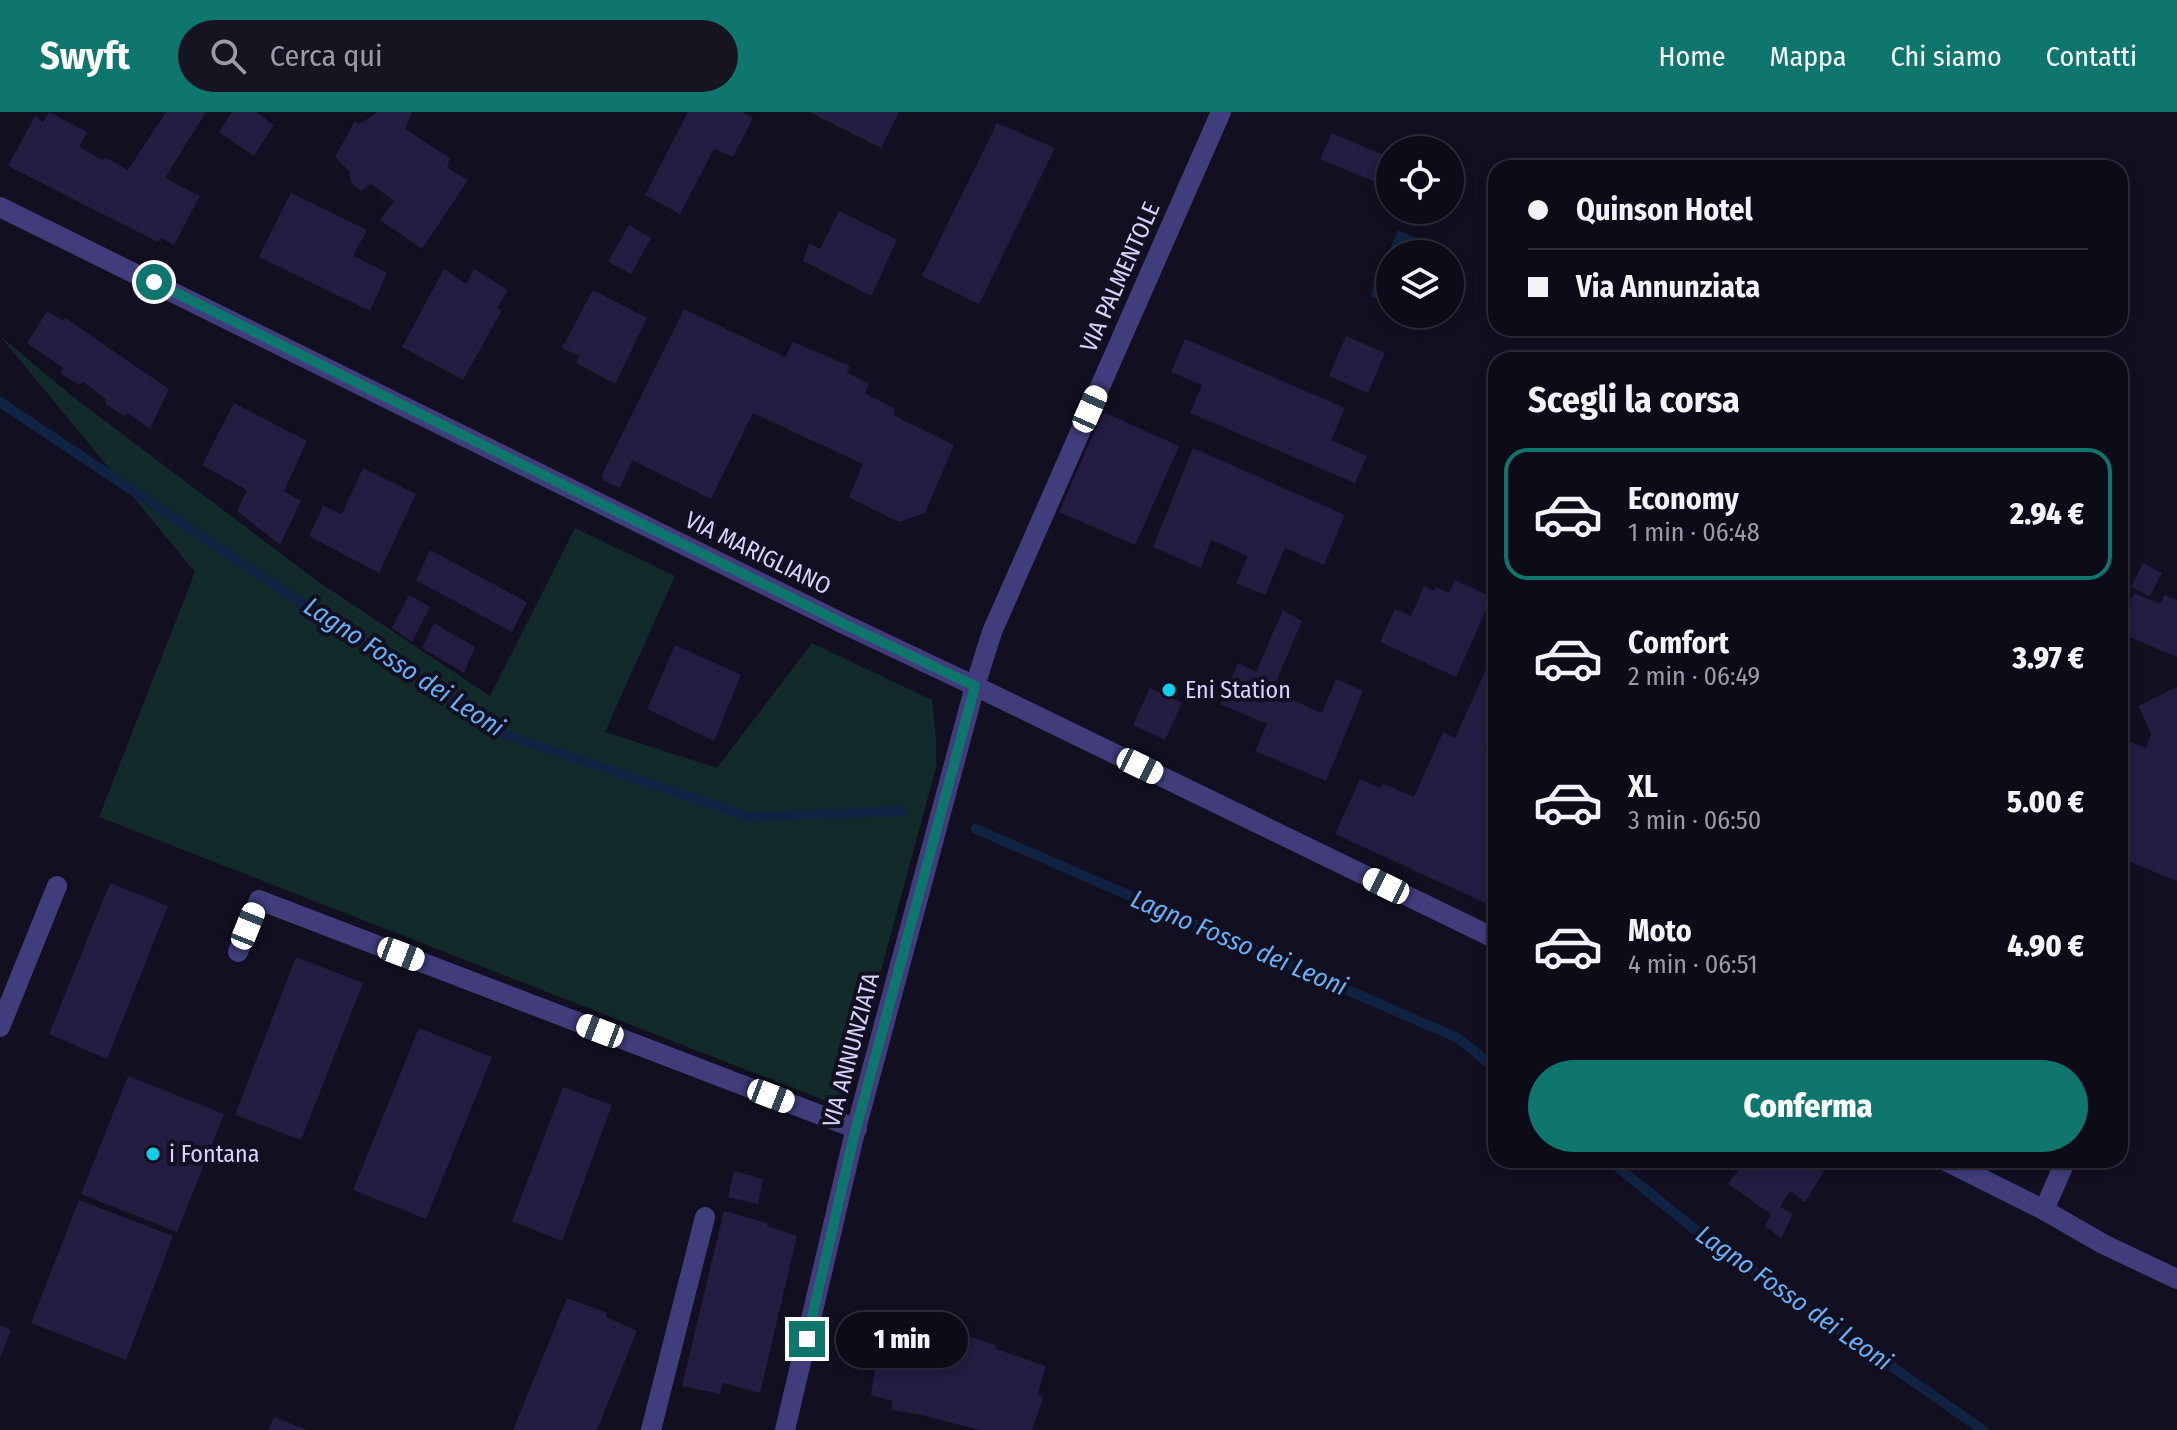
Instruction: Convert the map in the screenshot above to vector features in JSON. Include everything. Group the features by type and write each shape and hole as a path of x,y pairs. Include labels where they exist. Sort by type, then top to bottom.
{"street":[{"name":"VIA PALMENTOLE","path":"975,686 992,632 1221,112"},
{"name":"VIA MARIGLIANO","path":"0,207 846,625 1488,935"},
{"name":"VIA ANNUNZIATA","path":"785,1430 857,1129 975,686"},
{"path":"0,1027 57,886"},
{"path":"238,952 259,900 857,1129"},
{"path":"1960,1168 2103,1244 2177,1279"},
{"path":"2044,1210 2062,1169"},
{"path":"651,1430 705,1217"}],"green space":[{"path":"0,336 72,396 320,583 490,696 575,528 675,576 605,732 717,768 812,643 932,700 936,767 844,1108 99,817 195,572"}],"water":[{"path":"1398,230 1420,240 1394,240"},
{"path":"1376,282 1376,298 1370,296"}],"building":[{"path":"49,112 87,132 79,147 128,170 166,112 206,112 165,178 200,196 174,245 161,238 158,242 8,166 35,116 43,122"},
{"path":"232,112 256,112 274,125 254,156 219,132"},
{"path":"378,112 412,112 405,129 450,158 447,168 468,180 422,249 380,220 394,201 371,184 361,191 352,184 349,171 335,157 355,121 359,124"},
{"path":"688,112 742,112 753,118 733,157 714,149 680,214 645,195"},
{"path":"809,112 899,112 881,148"},
{"path":"997,123 1055,148 979,304 922,276"},
{"path":"1332,133 1376,152 1376,182 1320,159"},
{"path":"291,193 367,230 353,256 387,273 370,311 259,257"},
{"path":"839,211 897,240 871,296 803,261 809,243 820,249"},
{"path":"629,225 651,238 631,274 608,262"},
{"path":"444,269 466,284 474,269 508,290 497,308 502,310 463,380 402,347"},
{"path":"593,290 647,318 615,384 576,363 579,356 562,348"},
{"path":"684,309 785,357 793,342 850,366 847,373 869,384 865,393 895,409 893,415 954,445 925,513 899,522 849,497 863,464 753,413 711,499 632,460 620,488 604,481 602,475"},
{"path":"47,311 63,321 65,318 169,389 150,429 128,413 124,416 106,404 106,399 83,382 79,385 60,373 63,368 27,343"},
{"path":"1346,336 1385,353 1368,393 1329,376"},
{"path":"1185,339 1345,408 1331,440 1367,456 1355,483 1190,413 1202,385 1171,372"},
{"path":"234,403 307,441 284,491 301,501 280,545 237,511 247,490 202,465"},
{"path":"1103,412 1179,446 1135,545 1059,512"},
{"path":"1193,448 1345,515 1324,565 1285,548 1265,595 1236,583 1248,556 1211,540 1201,568 1153,547"},
{"path":"363,468 416,494 379,573 309,536 323,506 342,514"},
{"path":"430,550 527,602 512,632 416,580"},
{"path":"2143,563 2162,573 2150,596 2131,587"},
{"path":"1455,580 1488,595 1488,606 1456,677 1380,642 1395,609 1411,616 1424,586 1449,593"},
{"path":"2134,593 2160,604 2165,595 2177,600 2177,657 2128,636 2128,607"},
{"path":"409,595 430,607 412,642 392,628"},
{"path":"1283,610 1302,621 1272,691 1322,713 1336,679 1363,691 1326,781 1255,751 1267,724 1220,704 1238,663 1256,672"},
{"path":"434,623 475,647 464,673 422,648"},
{"path":"675,645 741,675 714,741 647,709"},
{"path":"1488,665 1488,744 1485,751 1488,752 1488,904 1335,834 1360,779 1380,788 1384,784 1414,797 1443,732 1455,738"},
{"path":"2177,687 2177,881 2128,861 2128,741 2146,748 2151,734 2139,706"},
{"path":"1150,688 1182,703 1165,740 1133,725"},
{"path":"110,883 168,906 107,1059 49,1034"},
{"path":"296,957 363,983 301,1140 235,1115"},
{"path":"419,1028 492,1057 426,1219 353,1190"},
{"name":"i Fontana","path":"128,1076 224,1114 177,1232 81,1194"},
{"path":"563,1087 612,1105 562,1241 512,1221"},
{"path":"1740,1168 1826,1168 1805,1202 1790,1191 1780,1207 1793,1214 1781,1238 1765,1226 1771,1214 1728,1184"},
{"path":"734,1171 763,1179 758,1204 728,1197"},
{"path":"79,1200 173,1236 126,1360 31,1323"},
{"path":"724,1211 767,1223 767,1226 797,1236 760,1393 723,1383 720,1394 682,1386"},
{"path":"567,1298 607,1313 606,1317 637,1331 597,1430 513,1430"},
{"path":"0,1325 11,1330 0,1358"},
{"path":"912,1331 960,1341 963,1335 1046,1366 1038,1394 1043,1398 1032,1430 979,1430 892,1410 892,1401 871,1395 881,1333 909,1340"},
{"path":"274,1417 307,1430 268,1430"}],"waterway":[{"name":"Lagno Fosso dei Leoni","path":"0,402 322,617 506,735 749,817 902,811"},
{"name":"Lagno Fosso dei Leoni","path":"976,829 1458,1038 1488,1062"},
{"name":"Lagno Fosso dei Leoni","path":"1619,1168 1698,1232 1983,1430"}],"place":[{"name":"Eni Station","path":"1169,690"},
{"name":"i Fontana","path":"153,1154"}],"route":[{"path":"154,282 975,686 853,1140 807,1339"}]}
